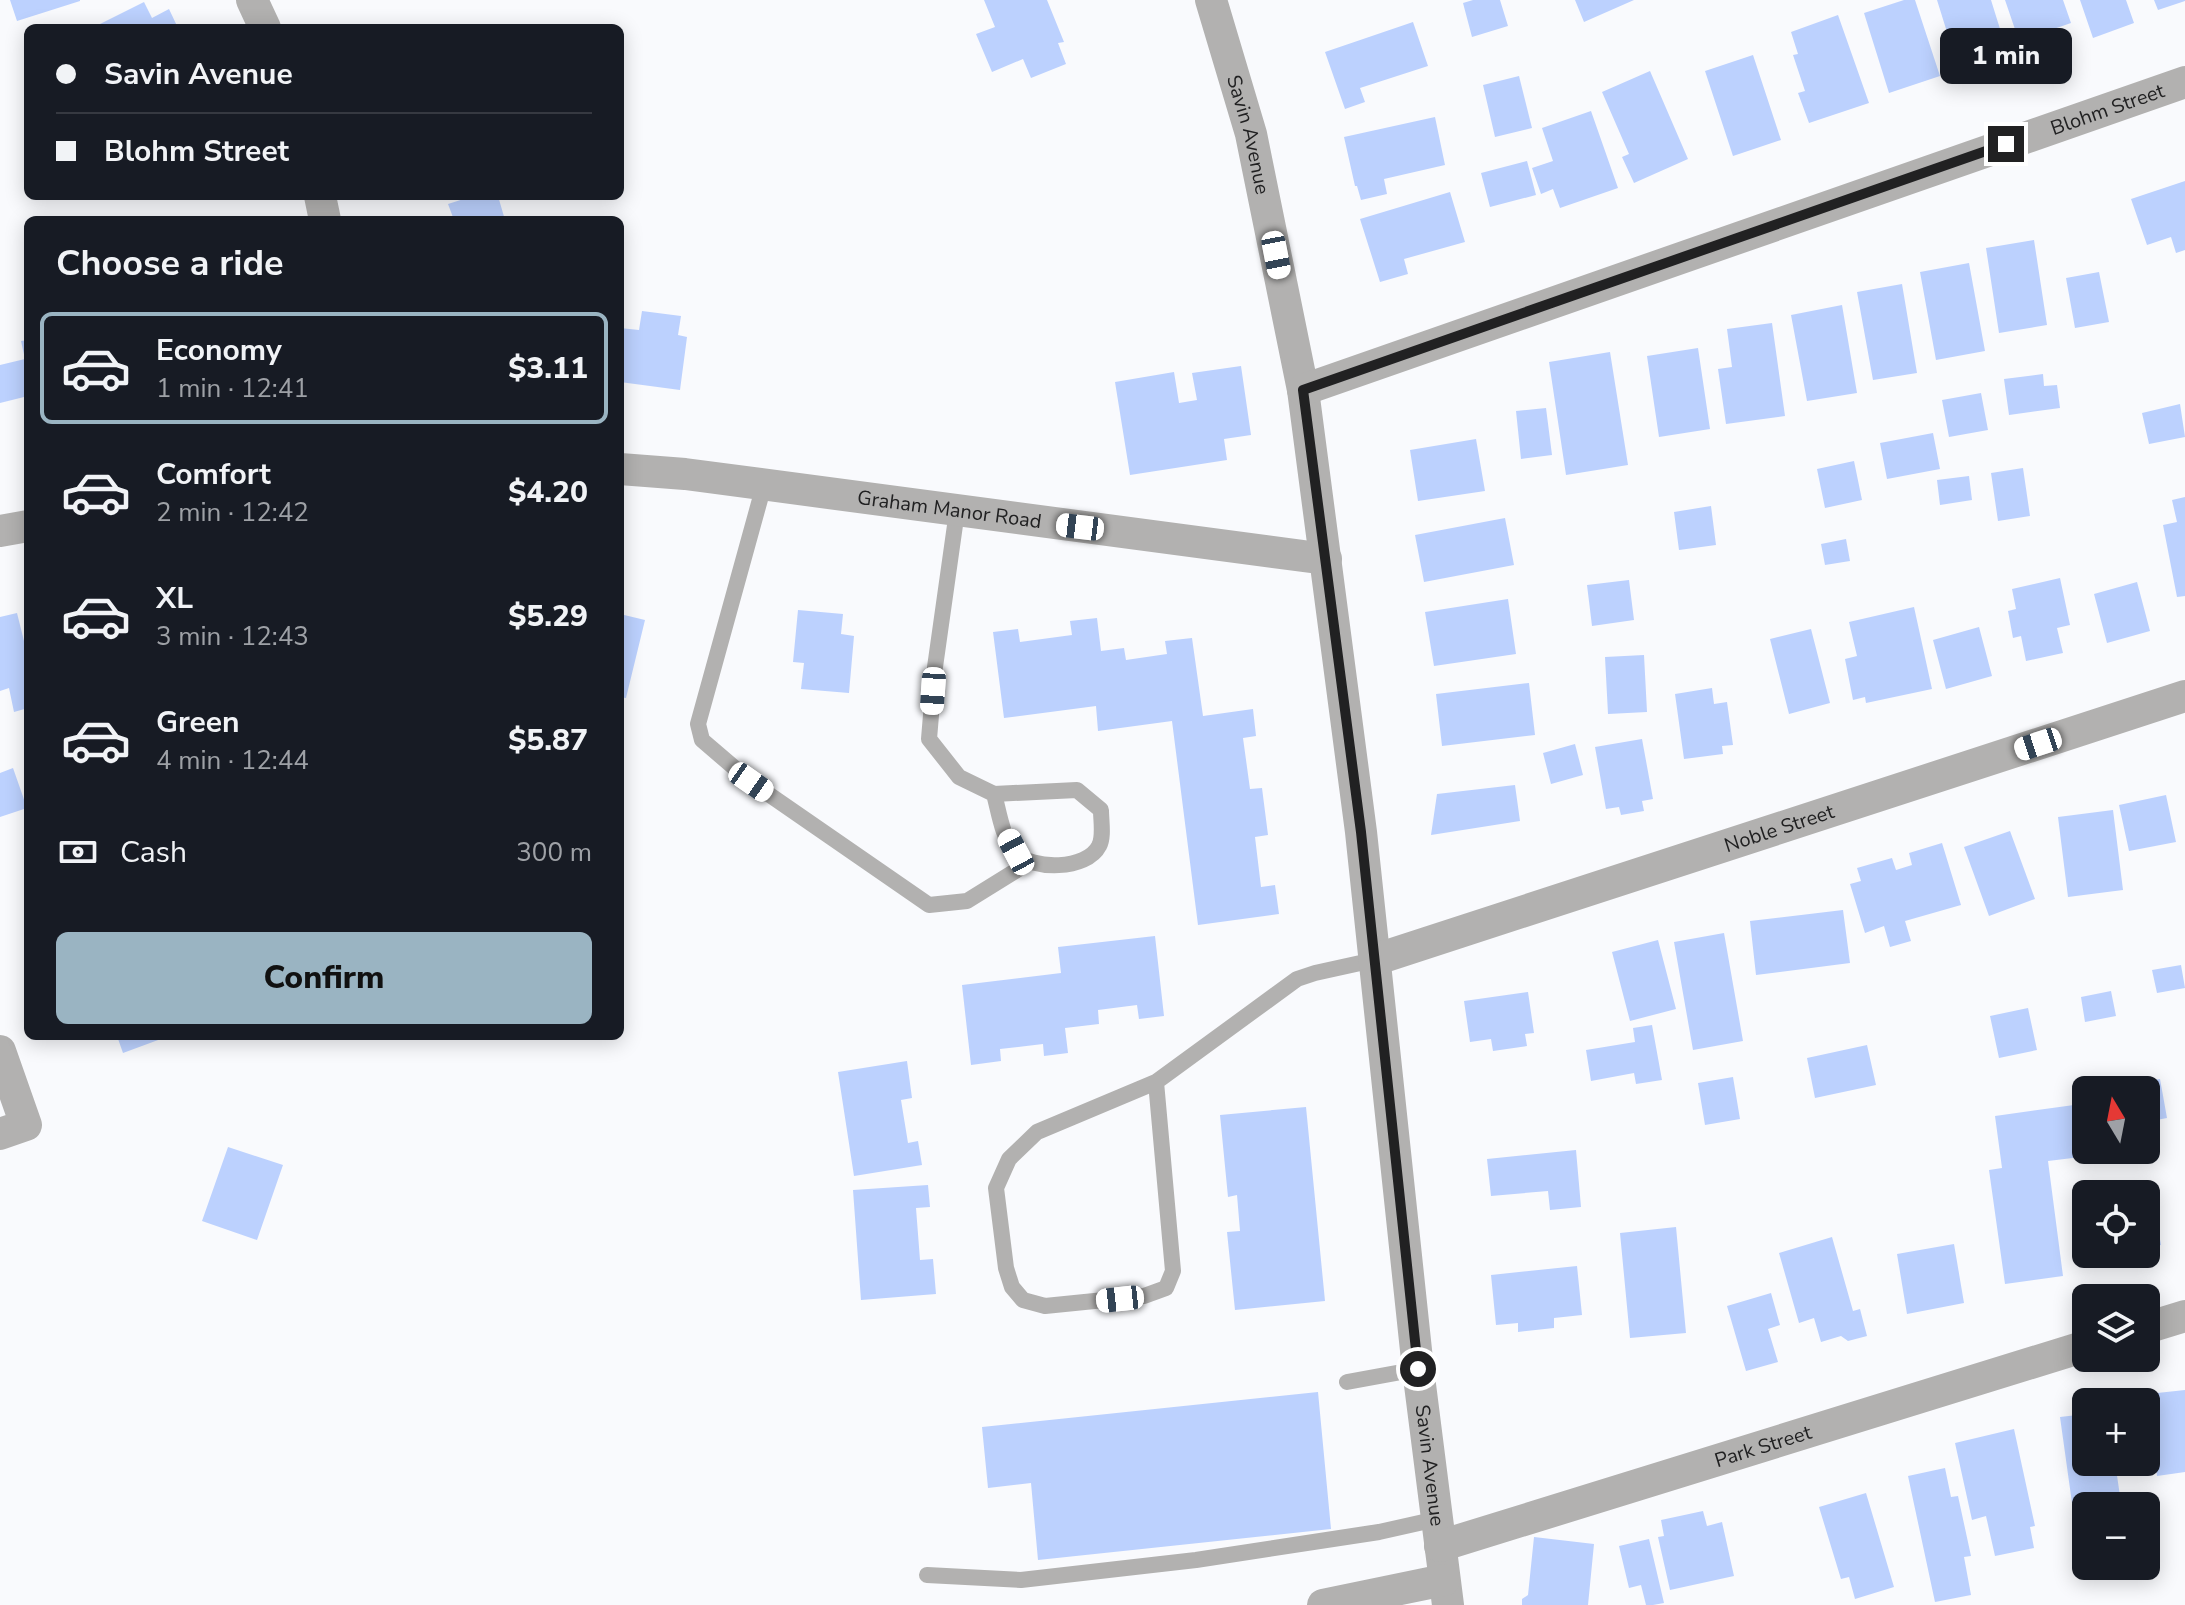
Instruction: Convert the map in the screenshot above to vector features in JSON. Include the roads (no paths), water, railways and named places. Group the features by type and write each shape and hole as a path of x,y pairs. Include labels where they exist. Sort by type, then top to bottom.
{"street":[{"path":"252,0 263,24"},
{"name":"Savin Avenue","path":"1211,0 1251,134 1303,390 1361,832 1418,1369 1446,1592"},
{"name":"Blohm Street","path":"1303,390 2185,82"},
{"name":"Graham Manor Road","path":"624,469 1326,559"},
{"path":"0,531 24,527"},
{"name":"Noble Street","path":"1374,960 2185,696"},
{"path":"0,1051 13,1130"},
{"path":"2160,1324 2185,1316"},
{"name":"Park Street","path":"1438,1533 2072,1350"},
{"path":"1331,1604 1446,1592"}],"lane":[{"path":"764,485 698,724 702,740 751,782 929,905 967,901 1030,862"},
{"path":"957,511 935,667 929,739 959,777 994,794 1077,790 1101,810 1102,843 1094,855 1073,864 1030,862 1016,852 1003,828 994,794"},
{"path":"1156,1082 1173,1271 1166,1288 1144,1296 1045,1306 1023,1300 1012,1287 1006,1268 996,1188 1009,1159 1037,1132 1156,1082 1297,979 1374,960"},
{"path":"1347,1382 1418,1369"},
{"path":"927,1575 1021,1580 1211,1557 1379,1532 1438,1533"}]}
